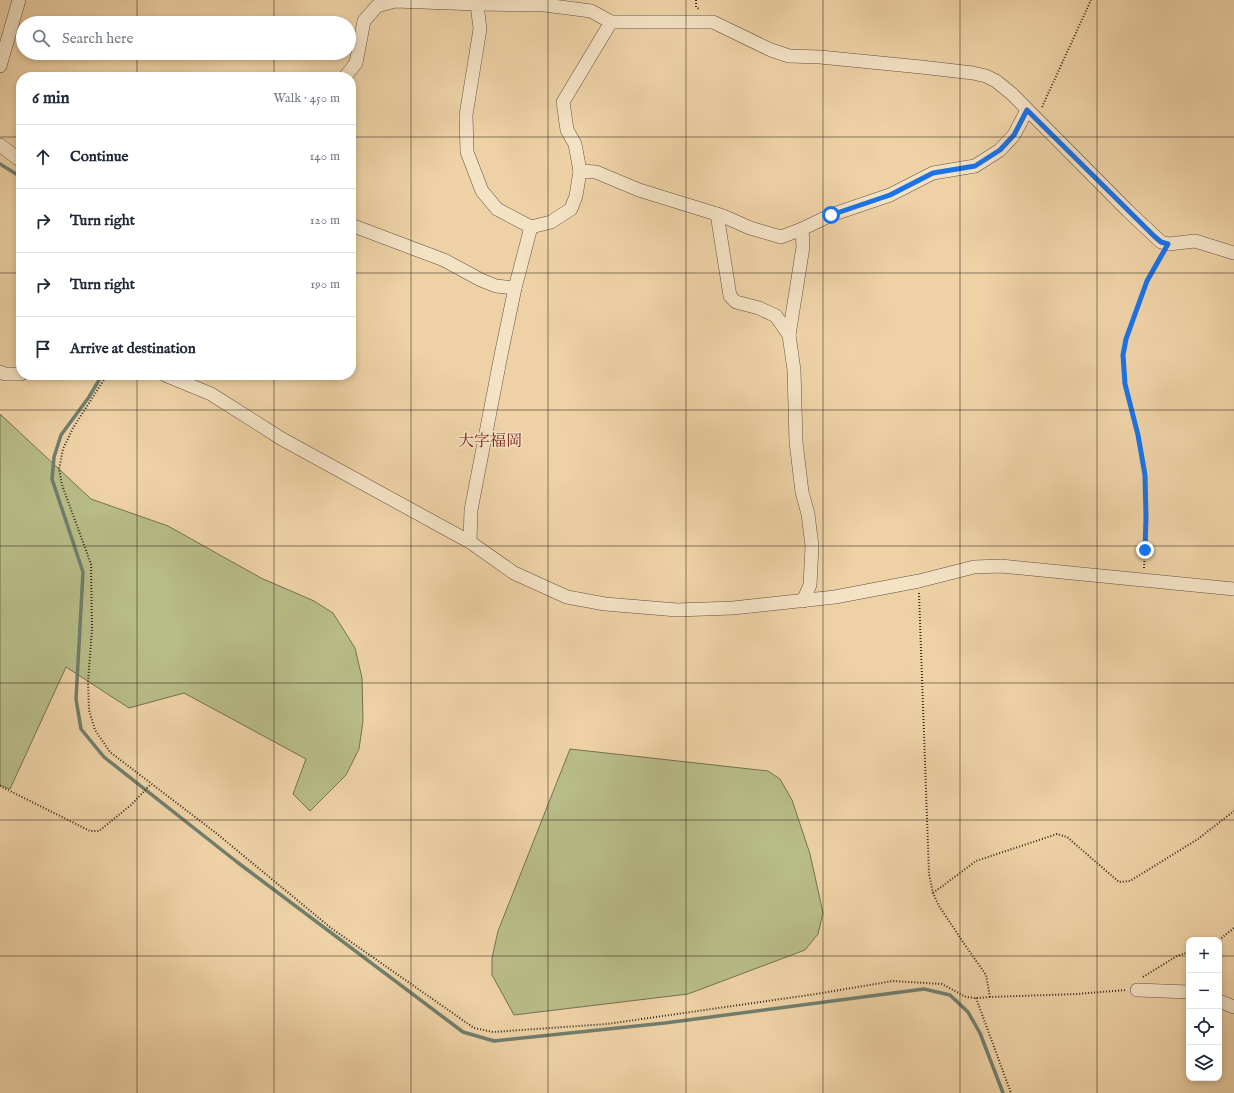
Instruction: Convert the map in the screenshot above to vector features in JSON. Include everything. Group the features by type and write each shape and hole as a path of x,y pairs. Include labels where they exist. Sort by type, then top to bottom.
{"street":[{"path":"0,66 19,0"},
{"path":"349,72 356,63 364,21 377,6 395,1 545,5 590,11 611,22 713,22 770,50 789,56 820,57 905,65 986,76 1012,94 1161,242 1168,244 1195,241 1234,253"},
{"path":"477,4 480,29 466,115 467,152 482,192 497,209 532,227 551,222 570,209 576,196 580,171 575,144 567,130 563,102 611,22"},
{"path":"580,171 596,172 639,190 717,214 750,228 781,237 831,215 890,195 933,173 975,166 1000,150 1014,135 1027,110"},
{"path":"0,145 16,157"},
{"path":"717,214 730,296 736,302 759,308 776,316 790,335"},
{"path":"356,227 444,260 481,280 496,286 515,288"},
{"path":"470,542 471,510 501,355 515,288 532,227"},
{"path":"802,229 803,248 790,335 794,370 796,442 802,492 808,514 812,546 810,585 803,601"},
{"path":"0,372 5,374 16,374"},
{"path":"177,380 211,394 282,439 470,542 514,573 567,597 604,604 677,610 733,608 835,597 919,581 974,567 1001,566 1234,590"},
{"path":"1137,990 1186,992"},
{"path":"1222,1002 1234,1007"}],"path":[{"path":"1037,119 1091,0"},
{"path":"1143,581 1146,518 1145,475 1138,435 1125,384 1123,355 1126,339 1147,281 1168,244"},
{"path":"104,380 73,428 63,449 59,469 62,485 90,564 92,629 88,682 89,710 95,730 110,752 216,833 331,928 474,1028 493,1032 607,1024 816,994 893,981 942,984 966,997 976,998 990,996 1077,994 1137,990 1142,978 1177,956 1186,953"},
{"path":"919,581 929,874 933,893 939,906 986,974 990,996"},
{"path":"0,786 90,831 98,831 131,805 151,784"},
{"path":"933,893 976,861 1057,834 1067,837 1119,882 1130,881 1198,839 1234,811"},
{"path":"1222,938 1234,928"},
{"path":"976,998 1011,1093"}],"green space":[{"path":"0,414 91,499 168,526 261,578 314,601 333,613 355,648 362,678 363,721 359,749 346,775 310,811 293,794 306,759 184,693 129,708 66,667 10,789 0,785"},
{"path":"570,749 768,771 780,779 792,800 810,854 823,913 818,934 805,950 688,994 514,1015 492,975 492,958 498,931"}],"waterway":[{"path":"0,164 16,174"},
{"path":"99,380 89,397 61,435 54,457 52,479 83,572 76,699 81,729 104,757 237,862 463,1032 494,1041 665,1023 924,989 950,995 968,1012 980,1033 1003,1093"}],"district":[{"name":"大字福岡","path":"490,442"}],"route":[{"path":"831,215 890,195 933,173 975,166 1000,150 1014,135 1027,110 1154,236 1161,242 1168,244 1147,281 1126,339 1123,355 1125,384 1138,435 1145,475 1145,550"}]}
